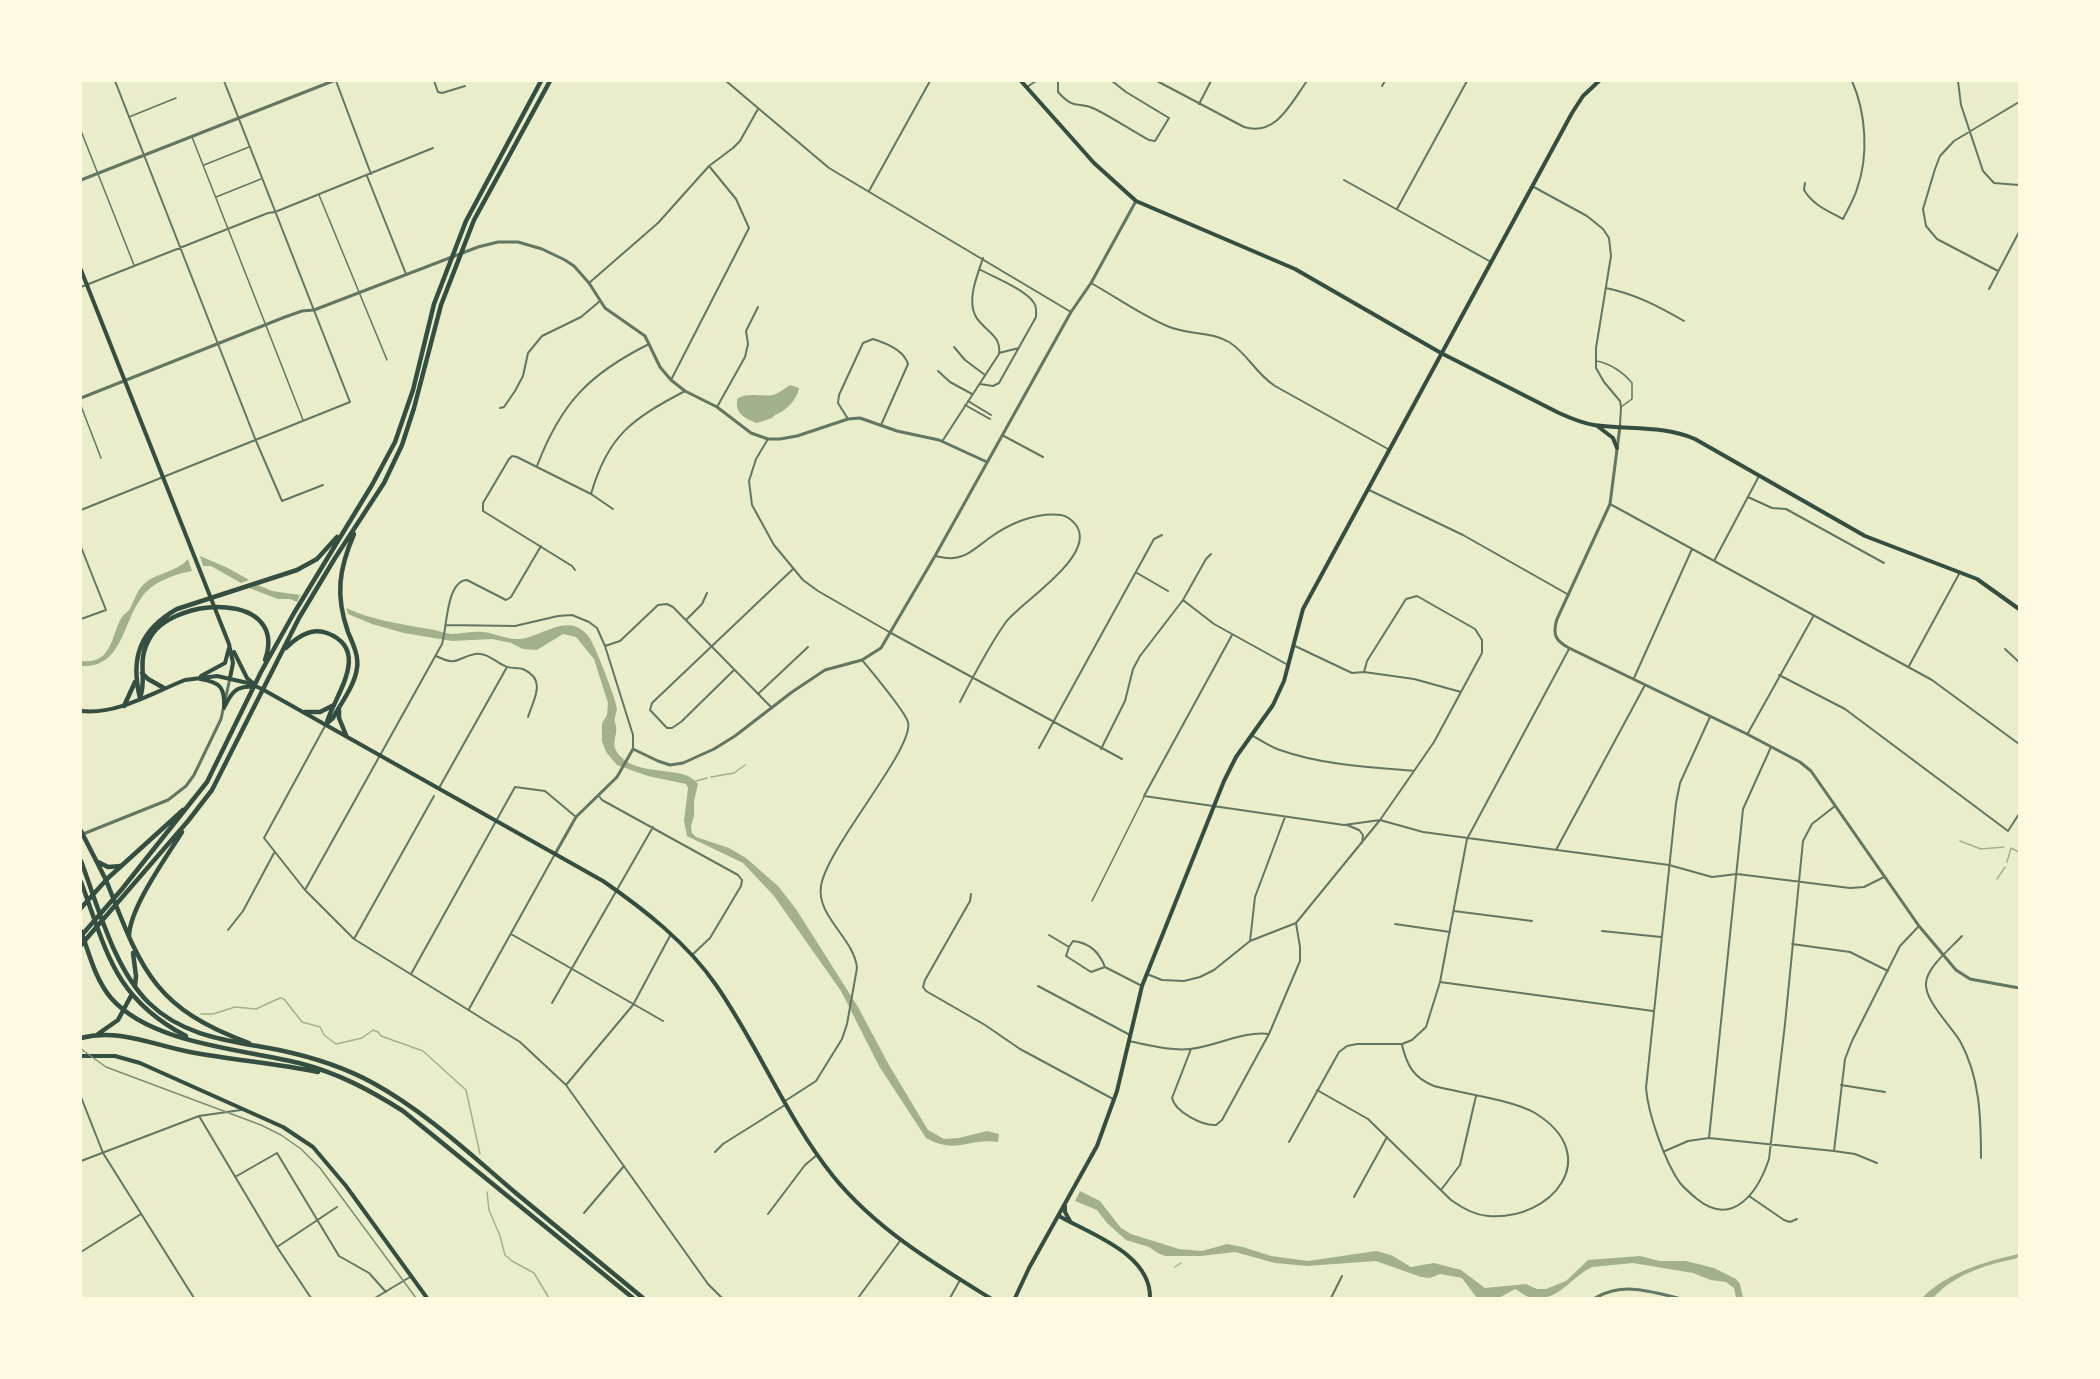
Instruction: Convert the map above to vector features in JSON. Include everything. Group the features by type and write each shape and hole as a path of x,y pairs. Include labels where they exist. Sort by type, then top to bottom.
{"highway":[{"path":"81,945 207,782 261,672 311,584 372,485 394,442 413,390 434,304 460,235 541,81"},
{"path":"129,939 131,923 150,885 188,821 220,777 299,618 334,558 384,483 402,445 441,305 455,268 490,187 550,81"},
{"path":"326,724 357,669 355,648 341,607 339,591 341,570 358,524"},
{"path":"140,698 136,661 140,647 153,627 166,616 177,609 285,575 317,559 343,531"},
{"path":"140,698 144,688 141,672 142,656 156,630 178,615 232,607 253,615 266,629 268,647 261,672"},
{"path":"281,652 297,638 310,632 323,631 338,640 348,654 348,669 338,704 339,718 346,735"},
{"path":"141,672 164,688"},
{"path":"124,706 132,691 136,676"},
{"path":"304,712 320,712 338,704"},
{"path":"81,909 106,880 194,801"},
{"path":"81,936 188,821"},
{"path":"81,833 106,880 132,947 146,972 162,993 180,1008 223,1034 260,1047"},
{"path":"81,861 123,967 149,1004 181,1025 205,1036 326,1062 372,1083 408,1104 469,1152 643,1298"},
{"path":"97,861 108,867 121,866"},
{"path":"81,882 104,946 124,984 146,1010 195,1041"},
{"path":"81,931 95,969 111,998 132,1016 163,1031 195,1041 300,1064 338,1076 374,1092 403,1111 633,1298"},
{"path":"98,1034 118,1020 134,990 136,969 132,947"},
{"path":"84,1037 98,1034 124,1035 187,1051 338,1076"}],"main road":[{"path":"1021,81 1094,163 1136,201 1295,268 1442,353 1577,421 1595,425 1664,429 1680,433 1718,451 1865,536 1977,579 2019,609"},
{"path":"1015,1298 1029,1268 1097,1146 1114,1100 1142,987 1213,806 1236,757 1273,705 1284,681 1303,609 1578,102 1599,81"},
{"path":"81,270 229,644 247,678 262,689 616,890 672,934 716,984 739,1020 784,1103 817,1155 853,1199 900,1241 990,1298"},
{"path":"1595,425 1612,438 1617,448"},
{"path":"229,644 233,663 230,678"},
{"path":"81,711 94,713 124,706 164,688 217,669 228,658 229,644"},
{"path":"194,678 217,676 230,678 262,689"},
{"path":"194,678 210,681 220,686 224,695 224,708"},
{"path":"224,708 237,688 250,686 262,689"},
{"path":"81,1056 115,1056 140,1063 283,1126 313,1147 346,1186 427,1298"},
{"path":"1065,1206 1067,1216 1075,1226"},
{"path":"1059,1216 1130,1256 1147,1277 1150,1298"}],"street":[{"path":"115,81 256,441 282,501 323,485"},
{"path":"81,510 350,402 224,81"},
{"path":"81,180 334,81 371,174"},
{"path":"434,81 438,92 445,93 465,86"},
{"path":"726,81 829,168 1071,312"},
{"path":"869,192 930,81"},
{"path":"1027,87 1035,81"},
{"path":"1058,81 1058,92 1074,106 1092,107 1149,141 1155,141 1169,118 1112,81"},
{"path":"1157,81 1252,130 1266,129 1275,123 1307,81"},
{"path":"1199,104 1210,81"},
{"path":"1382,86 1385,81"},
{"path":"1397,209 1467,81"},
{"path":"1805,183 1804,190 1809,199 1843,219 1858,188 1864,142 1862,112 1852,81"},
{"path":"1958,81 1961,105 1983,171 1994,183 2019,185"},
{"path":"1998,271 1937,239 1930,232 1923,209 1940,156 1954,141 2019,102"},
{"path":"589,283 658,224 709,166 734,148 758,109"},
{"path":"81,287 228,228 367,176 433,148"},
{"path":"671,380 749,228 736,199 709,166"},
{"path":"367,176 406,275"},
{"path":"1344,180 1491,262"},
{"path":"1532,186 1587,216 1603,229 1611,246 1596,360 1599,375 1620,401 1621,406 1610,504 1557,620 1554,632 1557,641 1800,762 1811,771 1919,926 1956,970 1970,979 2019,988"},
{"path":"633,749 670,765 683,764 735,736 825,670 862,660 881,648 1136,201"},
{"path":"1989,289 2019,232"},
{"path":"81,398 302,311 314,310 490,243 524,243 554,254 574,266 612,315 638,330 649,344 660,367 671,380 685,391 717,407 751,433 768,439 797,436 848,418 860,418 942,441 987,462"},
{"path":"942,441 999,353 998,340 975,315 973,306 983,258"},
{"path":"979,269 1016,289 1034,302 1036,317 997,386 980,384"},
{"path":"1091,283 1166,326 1180,331 1211,335 1230,343 1263,378 1275,387 1388,449"},
{"path":"1606,288 1627,292 1684,321"},
{"path":"500,408 504,407 523,376 528,353 548,332 581,317 600,301"},
{"path":"717,407 745,357 748,344 746,331 758,307"},
{"path":"848,418 838,403 839,395 863,343 873,339 899,351 908,364 881,425"},
{"path":"537,466 554,428 581,390 619,359 649,344"},
{"path":"954,347 965,360 985,375"},
{"path":"999,353 1019,348"},
{"path":"938,371 950,382 972,394"},
{"path":"591,494 606,454 623,431 647,411 685,391"},
{"path":"968,401 991,415"},
{"path":"965,405 990,419"},
{"path":"1002,435 1042,457"},
{"path":"768,439 756,459 749,481 752,505 774,545 803,580 891,633 1122,759"},
{"path":"575,570 541,546 483,511 483,503 496,481 512,456 537,466 591,494 613,509"},
{"path":"1714,561 1760,476"},
{"path":"1367,489 1463,535 1569,595"},
{"path":"1748,497 1772,508 1786,509 1884,563"},
{"path":"1610,504 1932,680 2019,744"},
{"path":"934,556 952,559 968,554 1001,530 1047,515 1063,515 1069,518 1077,527 1079,537 1069,564 1018,608 1007,621 960,702"},
{"path":"1039,748 1154,539 1162,535"},
{"path":"305,890 444,641 450,599 458,583 467,580 506,600 511,597 541,546"},
{"path":"81,547 106,610 81,619"},
{"path":"1633,679 1692,549"},
{"path":"1101,748 1125,701 1133,669 1140,656 1183,600 1211,554"},
{"path":"734,670 672,728 667,728 650,710 652,703 793,569"},
{"path":"1909,667 1961,572"},
{"path":"1135,573 1168,591"},
{"path":"686,620 702,604 707,592"},
{"path":"1147,974 1162,980 1184,981 1200,977 1214,970 1250,941 1296,923 1380,820 1434,742 1482,653 1482,640 1475,629 1417,597 1406,599 1367,661 1364,672"},
{"path":"1183,600 1232,635 1288,664"},
{"path":"605,646 620,641 658,605 673,606 772,708"},
{"path":"446,625 515,626 572,615 589,622 597,628 605,646 633,735 633,749 620,773 576,817 469,1009"},
{"path":"1747,734 1814,615"},
{"path":"1232,635 1144,796 1344,825 1359,830 1363,835 1361,844"},
{"path":"1292,644 1352,673 1364,672 1414,679 1462,692"},
{"path":"758,694 807,647"},
{"path":"1289,1142 1339,1052 1347,1046 1357,1044 1402,1044 1412,1040 1426,1027 1440,982 1467,839 1569,648"},
{"path":"2005,649 2019,662"},
{"path":"436,656 446,661 456,662 475,654 484,655 507,668 522,669 535,677 538,683 528,717"},
{"path":"715,1152 723,1144 810,1086 820,1076 842,1039 855,978 856,961 850,947 824,907 821,883 835,853 902,747 909,726 906,717 862,660"},
{"path":"439,788 507,668"},
{"path":"1779,675 1845,709 2008,831 2019,814"},
{"path":"81,833 168,800 177,794 194,775 215,734 224,708 230,678"},
{"path":"1556,850 1645,685"},
{"path":"1710,717 1680,783 1669,865 1646,1088 1648,1106 1665,1151 1681,1184 1703,1203 1713,1208 1725,1211 1739,1206 1749,1196 1765,1171 1772,1144 1792,944 1806,834 1812,824 1835,806"},
{"path":"326,724 264,838 274,853 305,890 354,939 520,1042 566,1085 708,1284 722,1298"},
{"path":"1251,735 1278,750 1302,757 1357,766 1414,771"},
{"path":"1709,1138 1743,809 1772,747"},
{"path":"411,974 514,787 545,791 576,817"},
{"path":"354,939 434,796"},
{"path":"599,796 738,875 742,880 741,886 707,942 692,956"},
{"path":"1250,941 1255,897 1285,817"},
{"path":"1344,825 1380,820 1423,832 1467,839 1669,865 1712,877 1737,874 1850,888 1864,887 1884,877"},
{"path":"552,1003 653,827"},
{"path":"228,930 243,911 274,853"},
{"path":"971,894 970,901 923,987 1007,1041 1114,1100"},
{"path":"1454,911 1532,921"},
{"path":"1191,1049 1172,1098 1177,1108 1209,1125 1216,1125 1222,1120 1269,1034 1299,961 1300,947 1296,923"},
{"path":"1395,924 1450,932"},
{"path":"1834,1151 1845,1059 1900,946 1919,926"},
{"path":"1602,931 1661,937"},
{"path":"511,934 663,1021"},
{"path":"566,1085 633,1005 672,934"},
{"path":"1049,935 1069,947"},
{"path":"1962,936 1927,975 1925,985 1927,996 1960,1042 1974,1073 1979,1103 1981,1158"},
{"path":"1105,967 1091,972 1066,956 1073,941 1093,948 1100,955 1105,967 1142,987"},
{"path":"1792,944 1850,952 1888,971"},
{"path":"1440,982 1653,1011"},
{"path":"1038,986 1130,1035"},
{"path":"1128,1041 1166,1049 1191,1049 1256,1033 1269,1034"},
{"path":"1317,1090 1368,1119 1440,1190 1465,1210 1486,1216 1509,1216 1537,1206 1563,1182 1570,1162 1566,1146 1557,1132 1534,1112 1422,1081 1410,1070 1402,1044"},
{"path":"1841,1085 1885,1092"},
{"path":"1440,1190 1460,1165 1476,1096"},
{"path":"81,1097 104,1153 194,1298"},
{"path":"81,1161 200,1116 247,1109"},
{"path":"200,1116 277,1247 311,1298"},
{"path":"1354,1197 1387,1137"},
{"path":"1665,1151 1688,1141 1709,1138 1834,1151 1854,1154 1877,1162"},
{"path":"235,1177 275,1152 339,1256 369,1273 386,1292"},
{"path":"768,1214 806,1165 817,1155"},
{"path":"585,1213 624,1166"},
{"path":"1749,1196 1784,1220 1790,1222 1797,1219"},
{"path":"277,1247 337,1207"},
{"path":"81,1252 141,1214"},
{"path":"858,1298 900,1241"},
{"path":"1331,1298 1342,1276"},
{"path":"375,1298 410,1277"},
{"path":"950,1298 960,1280"},
{"path":"1595,1298 1613,1290 1630,1288 1678,1298"}],"lane":[{"path":"129,117 176,98"},
{"path":"81,131 134,266"},
{"path":"191,137 303,420"},
{"path":"203,166 250,147"},
{"path":"215,197 262,178"},
{"path":"319,194 387,360"},
{"path":"1596,360 1605,362 1628,377 1632,383 1632,399 1621,406"},
{"path":"81,406 101,458"},
{"path":"1092,901 1144,796"}],"shaded area":[{"path":"790,385 799,388 796,397 787,408 772,418 757,423 744,417 737,407 738,398 747,395 773,395"},
{"path":"200,556 249,580 241,583 211,566 203,566"},
{"path":"188,559 192,571 168,578 146,592 138,602 121,640 106,659 95,665 81,666 81,661 91,661 105,653 118,624 143,585 183,564"},
{"path":"258,585 272,591 300,595 297,602 290,599 278,599 249,588"},
{"path":"346,608 376,619 451,634 483,632 519,639 564,626 581,629 589,637 616,704 614,744 620,756 639,767 683,774 698,784 694,801 692,833 696,837 729,848 746,858 778,886 796,909 858,1007 928,1130 944,1139 987,1131 999,1134 998,1142 988,1141 954,1146 936,1143 926,1138 879,1066 841,991 774,896 743,863 687,836 684,821 688,788 686,784 648,776 617,765 606,752 602,741 602,723 607,715 608,703 594,659 576,637 563,634 537,650 523,649 511,643 492,639 452,641 404,633 372,624 348,614"},
{"path":"1080,1191 1100,1201 1121,1228 1131,1234 1179,1249 1202,1251 1227,1244 1271,1256 1308,1261 1376,1251 1391,1255 1411,1267 1434,1263 1461,1270 1485,1288 1526,1284 1537,1289 1546,1289 1566,1281 1588,1260 1640,1256 1660,1261 1686,1261 1714,1268 1736,1279 1740,1284 1743,1298 1736,1298 1734,1288 1726,1282 1711,1280 1693,1273 1633,1263 1592,1267 1558,1292 1542,1298 1530,1297 1515,1289 1499,1298 1477,1298 1462,1278 1440,1274 1430,1278 1421,1277 1376,1261 1307,1266 1275,1263 1235,1252 1201,1256 1165,1256 1149,1247 1126,1240 1107,1223 1097,1210 1075,1201"},
{"path":"2019,1254 2019,1257 2014,1259 1992,1264 1960,1277 1933,1298 1922,1298 1943,1281 1967,1269"}],"waterway":[{"path":"711,777 734,773 745,765"},
{"path":"696,781 707,778"},
{"path":"1960,841 1981,849 2004,847"},
{"path":"2011,848 2019,852"},
{"path":"2007,862 2011,848"},
{"path":"1997,879 2005,867"},
{"path":"201,1014 213,1014 235,1007 256,1009 280,998 284,999 302,1022 320,1027 324,1035 336,1044 362,1038 373,1030 381,1036 423,1051 466,1090 480,1154"},
{"path":"487,1192 489,1210 505,1255 534,1273 549,1298"},
{"path":"1175,1267 1181,1263"}],"railway":[{"path":"81,1049 106,1067 261,1125 301,1149 320,1168 416,1298"}]}
